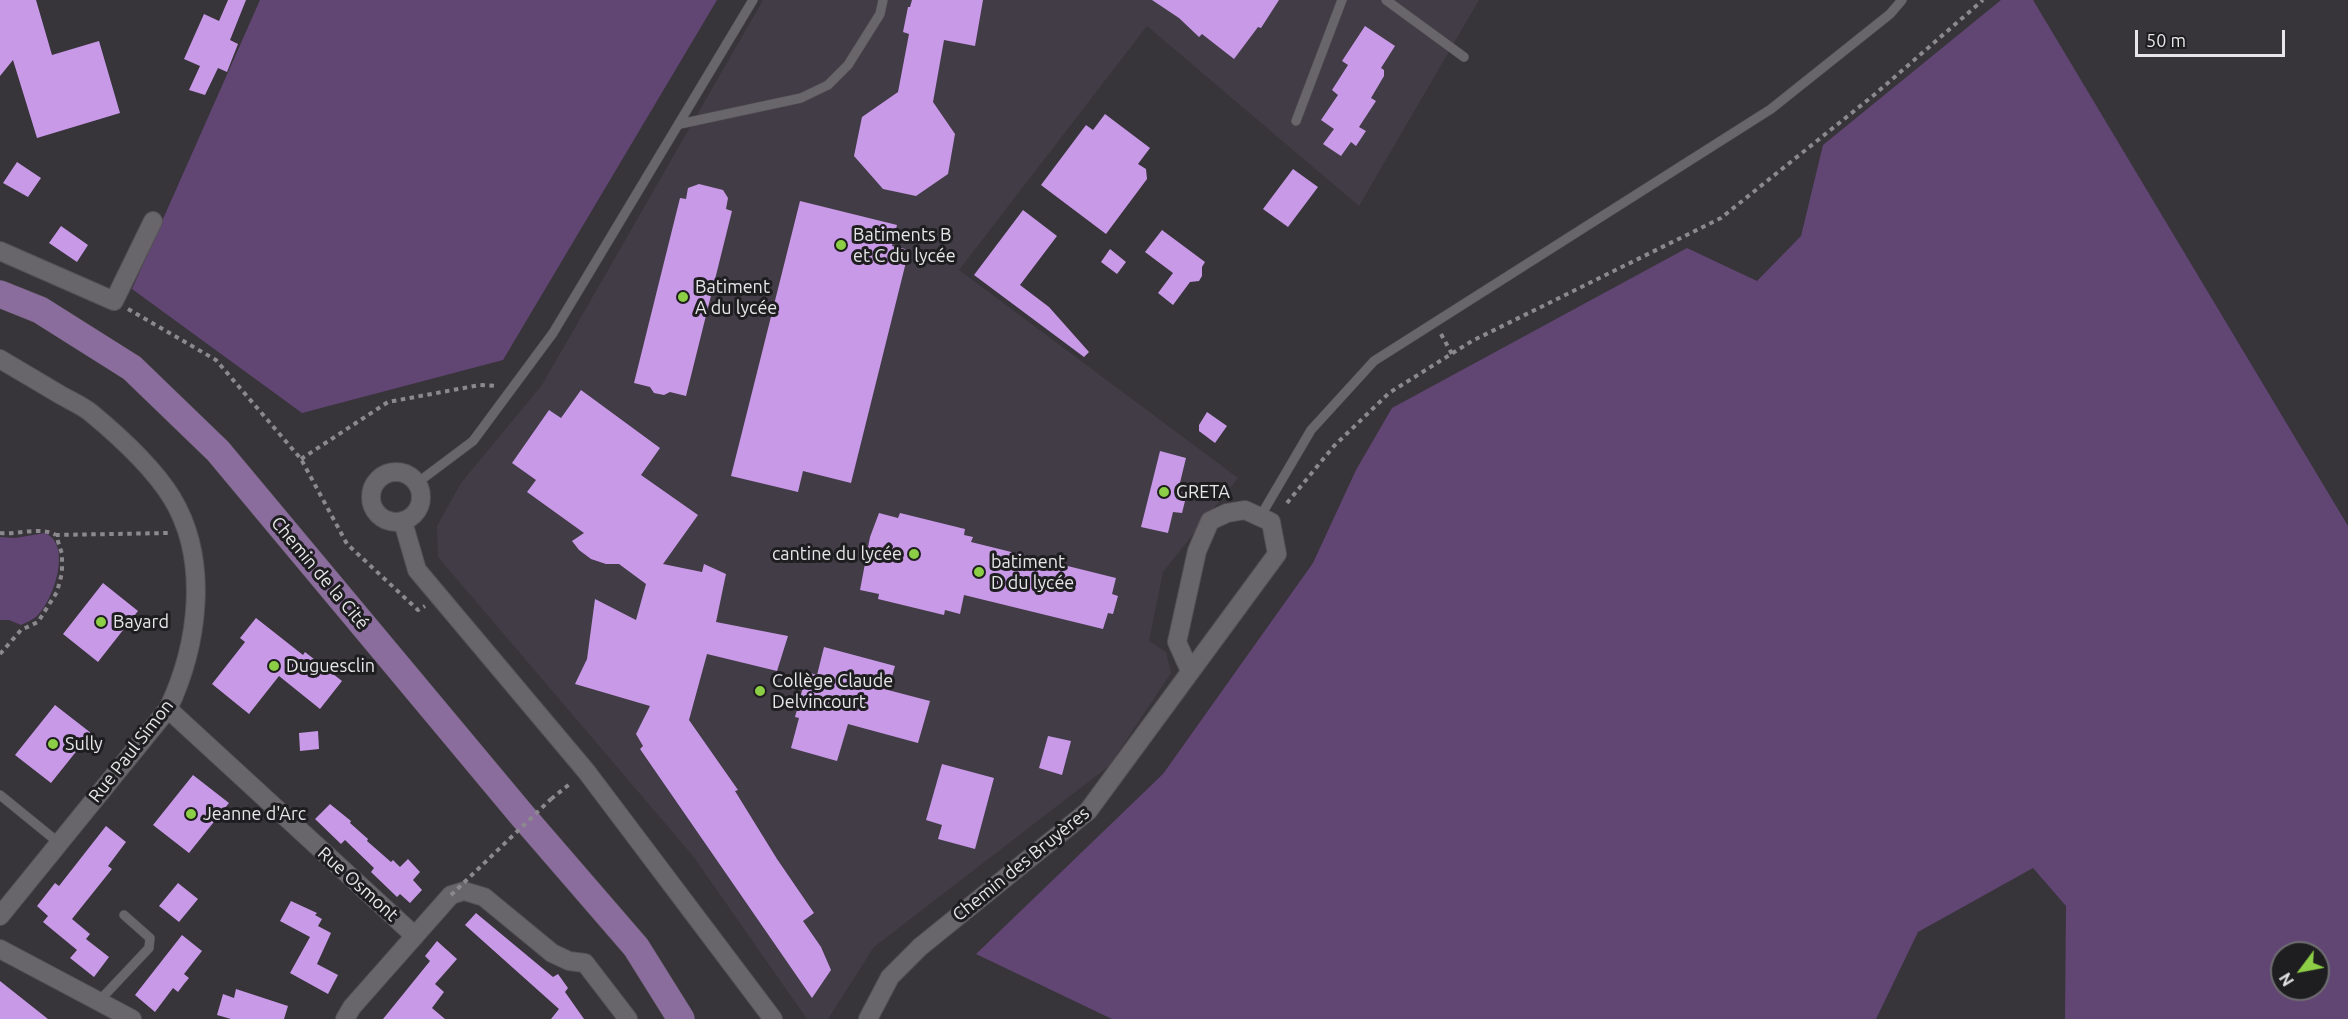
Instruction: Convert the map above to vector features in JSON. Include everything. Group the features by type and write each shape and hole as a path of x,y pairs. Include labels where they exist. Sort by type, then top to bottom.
{"main road":[{"name":"Chemin de la Cité","path":"0,294 40,310 132,368 218,451 521,814 636,947 681,1019"}],"street":[{"path":"0,251 114,301 153,221"},
{"name":"Rue Paul Simon","path":"0,359 89,411 137,454 172,498 188,532 196,586 194,630 168,709 0,916"},
{"path":"386,473 404,473 417,483 421,498 420,506 410,519 394,523 378,516 373,509 370,492 374,484 386,473"},
{"path":"1190,671 1177,642 1197,551 1210,521 1227,513 1245,510 1266,520"},
{"name":"Chemin des Bruyères","path":"868,1019 890,978 932,936 1088,811 1277,554 1266,520"},
{"path":"403,522 417,570 439,599 586,771 773,1019"},
{"name":"Rue Osmont","path":"168,709 415,936"},
{"path":"345,1019 352,1007 451,895 464,891 484,897 552,953 569,961 585,963 628,1019"},
{"path":"0,949 132,1019"}],"lane":[{"path":"417,483 472,441 553,333 753,0"},
{"path":"680,124 801,98 828,85 848,65 880,14 883,0"},
{"path":"1296,121 1342,0"},
{"path":"1386,0 1464,57"},
{"path":"1266,520 1311,430 1374,362 1771,109 1890,14 1902,0"},
{"path":"0,795 59,843"},
{"path":"99,1001 149,948 150,938 124,915"}],"path":[{"path":"1266,520 1334,446 1389,393 1472,341 1721,218 1874,95 1983,0"},
{"path":"114,301 216,360 301,459 346,544 418,610 439,599"},
{"path":"1434,323 1452,354"},
{"path":"301,459 388,402 480,385 512,387"},
{"path":"0,532 15,534 47,530 56,535 188,532"},
{"path":"0,654 21,630 38,622 57,592 62,573 62,554 56,535"},
{"path":"451,895 551,799 586,771"}],"shaded area":[{"path":"260,0 717,0 503,360 302,413 132,289"},
{"path":"763,0 1479,0 1359,206 1147,26 959,270 1238,478 1163,572 1149,641 1166,652 1171,673 1109,766 874,947 828,1019 807,1019 693,856 438,557 437,526 461,483 542,385"},
{"path":"2001,0 2033,0 2348,526 2348,1019 2065,1019 2066,906 2033,868 1918,932 1876,1019 1112,1019 976,954 1163,774 1313,563 1356,470 1392,408 1687,248 1757,281 1801,236 1823,145"},
{"path":"45,533 53,539 58,549 59,560 54,586 44,608 32,620 21,625 9,620 0,620 0,537 15,538"}],"building":[{"path":"0,0 36,0 52,55 99,41 120,113 37,138 13,60 0,76"},
{"path":"228,0 246,0 230,40 238,44 227,72 218,68 205,95 189,90 200,66 184,59 204,14 219,21"},
{"path":"912,0 983,0 975,46 944,40 933,102 955,134 948,174 916,196 883,189 854,156 862,117 898,92 909,34 903,32 908,7"},
{"path":"1152,0 1279,0 1261,28 1258,27 1234,59 1202,34 1199,37 1179,18"},
{"path":"1365,26 1395,46 1381,68 1384,70 1384,76 1371,98 1376,101 1359,127 1366,131 1356,146 1351,142 1341,156 1323,144 1334,129 1321,120 1338,95 1332,90 1348,65 1342,61"},
{"path":"1105,114 1150,148 1138,164 1146,169 1147,179 1106,234 1041,185 1086,125 1093,130"},
{"path":"17,162 41,178 28,197 3,183"},
{"path":"1293,169 1318,187 1288,227 1263,209"},
{"name":"Batiment A du lycée","path":"699,184 723,190 728,198 726,209 732,211 686,396 670,392 664,395 654,393 650,387 634,383 680,198 686,199 688,188"},
{"name":"Batiments B et C du lycée","path":"800,201 897,225 892,246 909,250 851,483 803,471 798,492 731,476"},
{"path":"1023,210 1057,236 1020,285 1049,307 1089,352 1084,357 974,275"},
{"path":"61,226 88,245 77,262 49,243"},
{"path":"1162,230 1205,262 1199,281 1190,282 1173,305 1158,293 1173,273 1145,252"},
{"path":"1110,249 1126,262 1117,274 1101,262"},
{"path":"581,390 660,448 641,475 698,515 663,564 702,572 704,564 726,574 716,622 788,636 777,671 707,654 689,720 738,790 735,791 814,913 803,921 821,947 831,970 812,998 640,749 643,746 636,734 650,706 575,684 587,659 595,599 636,620 646,584 619,564 606,564 591,559 579,550 572,541 584,533 527,492 536,480 512,463 549,410 561,418"},
{"path":"1207,412 1227,426 1215,443 1199,431 1199,425"},
{"name":"GRETA","path":"1160,451 1186,458 1178,491 1187,493 1182,513 1173,512 1168,533 1141,527"},
{"name":"batiment D du lycée","path":"879,513 898,518 900,513 965,529 964,535 973,537 971,542 1116,578 1112,594 1118,596 1113,614 1108,613 1103,629 964,595 960,614 945,610 944,615 878,599 879,594 860,590 870,537"},
{"name":"Bayard","path":"103,583 138,611 98,662 63,634"},
{"name":"Duguesclin","path":"256,618 303,655 305,652 342,681 320,709 279,676 249,714 212,684 245,642 240,638"},
{"path":"824,647 895,666 888,690 930,701 918,743 848,724 837,761 791,748 799,718 795,717 807,672 817,675"},
{"name":"Sully","path":"55,705 91,733 51,783 15,755"},
{"path":"318,731 319,749 300,751 299,733"},
{"path":"1048,736 1071,741 1062,775 1039,768"},
{"path":"942,764 994,778 975,849 938,839 942,825 926,820"},
{"name":"Jeanne d'Arc","path":"193,775 229,803 189,853 153,825"},
{"path":"330,804 351,821 350,823 368,839 367,841 391,862 393,860 400,867 408,859 420,872 413,880 422,890 410,903 400,894 397,897 371,872 374,868 345,840 341,844 315,819"},
{"path":"106,826 126,842 108,866 112,869 72,919 90,934 86,939 109,957 94,977 70,958 77,950 43,922 48,916 37,906 55,883 59,886"},
{"path":"178,883 198,899 179,922 159,906"},
{"path":"291,901 317,913 315,915 322,919 318,926 331,933 317,964 338,975 328,994 290,973 310,937 280,921"},
{"path":"476,913 553,977 558,974 568,988 565,992 584,1019 551,1019 559,1009 465,925"},
{"path":"182,935 202,951 184,974 189,978 178,992 173,988 155,1012 135,995"},
{"path":"437,941 457,959 435,984 444,992 432,1008 445,1019 383,1019 430,961 425,956"},
{"path":"0,981 48,1019 0,1019"},
{"path":"236,989 288,1006 284,1019 231,1019 217,1015 223,994 234,998"}],"place":[{"name":"Batiments B et C du lycée","path":"841,245"},
{"name":"Batiment A du lycée","path":"683,297"},
{"name":"GRETA","path":"1164,492"},
{"name":"cantine du lycée","path":"914,554"},
{"name":"batiment D du lycée","path":"979,572"},
{"name":"Bayard","path":"101,622"},
{"name":"Duguesclin","path":"274,666"},
{"name":"Collège Claude Delvincourt","path":"760,691"},
{"name":"Sully","path":"53,744"},
{"name":"Jeanne d'Arc","path":"191,814"}]}
